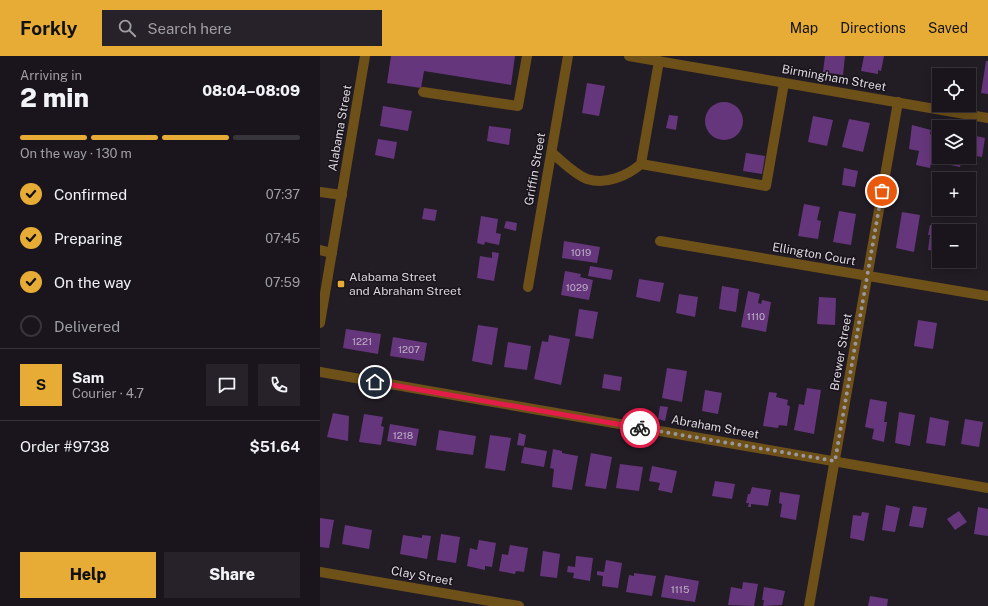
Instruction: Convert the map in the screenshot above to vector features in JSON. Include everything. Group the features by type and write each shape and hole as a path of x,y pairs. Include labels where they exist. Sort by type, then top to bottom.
{"street":[{"name":"Alabama Street","path":"320,323 365,56"},
{"path":"422,92 518,106 527,56"},
{"name":"Griffin Street","path":"528,287 568,56"},
{"name":"Birmingham Street","path":"629,56 988,118"},
{"path":"552,153 586,179 597,180 618,178 631,173 641,164 658,61"},
{"path":"641,164 766,186 784,83"},
{"name":"Brewer Street","path":"809,606 898,102"},
{"path":"320,192 342,195"},
{"name":"Ellington Court","path":"660,241 988,296"},
{"path":"320,250 332,252"},
{"name":"Abraham Street","path":"320,372 988,488"},
{"name":"Clay Street","path":"320,572 520,606"}],"building":[{"path":"391,56 515,56 511,85 424,71 421,88 387,83"},
{"path":"825,56 845,56 843,75 823,72"},
{"path":"864,56 884,56 881,71 878,70 878,74 861,71"},
{"path":"986,61 988,61 988,94 981,93"},
{"path":"587,83 605,86 599,116 582,113"},
{"path":"720,102 728,102 738,107 742,114 742,128 738,135 728,140 720,140 710,135 708,132 705,125 705,117 710,107 713,105"},
{"path":"383,106 412,111 408,131 380,126"},
{"path":"669,115 678,116 676,130 666,128"},
{"path":"813,116 833,120 827,146 808,142"},
{"path":"849,119 870,123 863,152 842,147"},
{"path":"912,125 931,130 932,159 930,168 916,165 919,151 909,149"},
{"path":"489,126 511,129 509,145 487,141"},
{"path":"976,136 985,138 982,157 976,156"},
{"path":"378,139 397,142 394,159 375,155"},
{"path":"746,153 765,156 762,174 743,171"},
{"path":"946,164 961,164 960,167"},
{"path":"844,168 858,171 855,187 842,185"},
{"path":"804,204 820,207 817,220 821,221 818,239 798,236"},
{"path":"424,208 437,210 435,221 422,219"},
{"path":"839,211 856,214 851,245 833,242"},
{"path":"902,212 920,215 914,252 896,248"},
{"path":"481,216 498,219 496,233 501,234 499,245 485,242 484,245 477,243"},
{"path":"506,221 517,223 516,231 504,228"},
{"path":"930,225 932,225 932,251 928,250 930,235 928,235"},
{"path":"564,241 600,247 597,263 562,258"},
{"path":"492,252 499,253 494,281 477,278 480,256 492,258"},
{"path":"590,266 613,270 611,280 588,276"},
{"path":"565,271 581,274 580,277 593,280 589,300 561,295"},
{"path":"639,279 664,283 660,302 636,297"},
{"path":"722,286 739,289 736,312 719,309"},
{"path":"748,291 760,294 758,303 761,304 762,300 771,302 766,332 741,327"},
{"path":"679,294 698,297 695,317 676,313"},
{"path":"819,297 836,298 835,325 817,324"},
{"path":"579,309 598,312 593,339 575,336"},
{"path":"918,320 937,323 933,349 914,346"},
{"path":"478,325 498,328 492,365 472,361"},
{"path":"346,329 381,334 378,354 343,348"},
{"path":"549,335 570,339 561,385 534,379 542,341 548,342"},
{"path":"393,337 427,343 424,361 390,356"},
{"path":"508,342 531,346 527,370 504,367"},
{"path":"667,368 687,371 682,402 662,398"},
{"path":"604,374 622,377 620,391 602,388"},
{"path":"807,388 821,390 814,434 794,430 799,404 804,405"},
{"path":"705,390 722,393 718,414 702,411"},
{"path":"769,392 777,393 776,397 788,400 787,405 790,406 787,426 779,425 778,428 763,426"},
{"path":"870,399 887,402 884,422 887,422 884,442 872,439 874,429 865,427"},
{"path":"660,406 668,407 665,421 658,419"},
{"path":"899,412 915,415 910,446 895,443"},
{"path":"333,413 349,416 348,441 327,437"},
{"path":"364,414 383,417 381,426 384,427 381,445 359,442"},
{"path":"930,417 949,421 945,446 926,443"},
{"path":"965,419 983,422 979,447 961,444"},
{"path":"390,424 419,429 416,446 387,441"},
{"path":"439,430 476,436 473,455 436,450"},
{"path":"519,433 526,435 524,446 517,445"},
{"path":"490,435 511,438 505,471 485,468"},
{"path":"524,447 547,451 544,467 521,463"},
{"path":"553,449 562,451 562,453 578,456 572,490 552,487 554,469 550,468"},
{"path":"591,453 612,457 606,489 585,486"},
{"path":"620,464 643,467 639,491 616,488"},
{"path":"652,466 677,471 672,493 658,490 660,483 649,481"},
{"path":"715,481 735,484 732,499 712,496"},
{"path":"752,487 771,490 768,506 751,504 751,507 748,507 749,503 746,503 748,494 750,494"},
{"path":"780,492 800,495 796,520 780,517 782,504 779,503"},
{"path":"886,505 900,508 895,532 882,530"},
{"path":"913,506 927,508 923,528 909,526"},
{"path":"978,507 988,509 988,536 974,534"},
{"path":"959,511 967,522 955,530 947,519"},
{"path":"862,512 869,513 864,541 850,538 853,515 861,516"},
{"path":"320,518 334,520 329,548 320,547"},
{"path":"345,525 372,530 369,549 342,544"},
{"path":"441,534 460,537 456,563 437,560"},
{"path":"403,535 422,538 422,535 431,536 427,559 400,554"},
{"path":"479,540 496,543 492,567 485,566 485,570 467,566 470,548 477,550"},
{"path":"510,545 528,548 524,572 516,571 515,574 499,571 502,554 508,555"},
{"path":"543,551 560,554 557,578 540,576"},
{"path":"576,556 593,558 590,581 573,578 574,573 567,572 568,566 575,567"},
{"path":"606,560 622,563 618,588 602,586 603,576 597,575 597,571 604,572"},
{"path":"634,573 656,576 652,596 626,592 629,575 634,576"},
{"path":"665,575 699,581 695,602 661,597"},
{"path":"743,582 758,584 754,606 728,605 731,587 742,589"},
{"path":"764,587 785,591 782,605 763,606 764,600 762,600"},
{"path":"870,596 888,599 887,606 868,606"}],"way so far":[{"path":"640,428 835,461 882,191"}],"place":[{"name":"Alabama Street and Abraham Street","path":"341,284"}],"route":[{"path":"375,382 640,428"}]}
